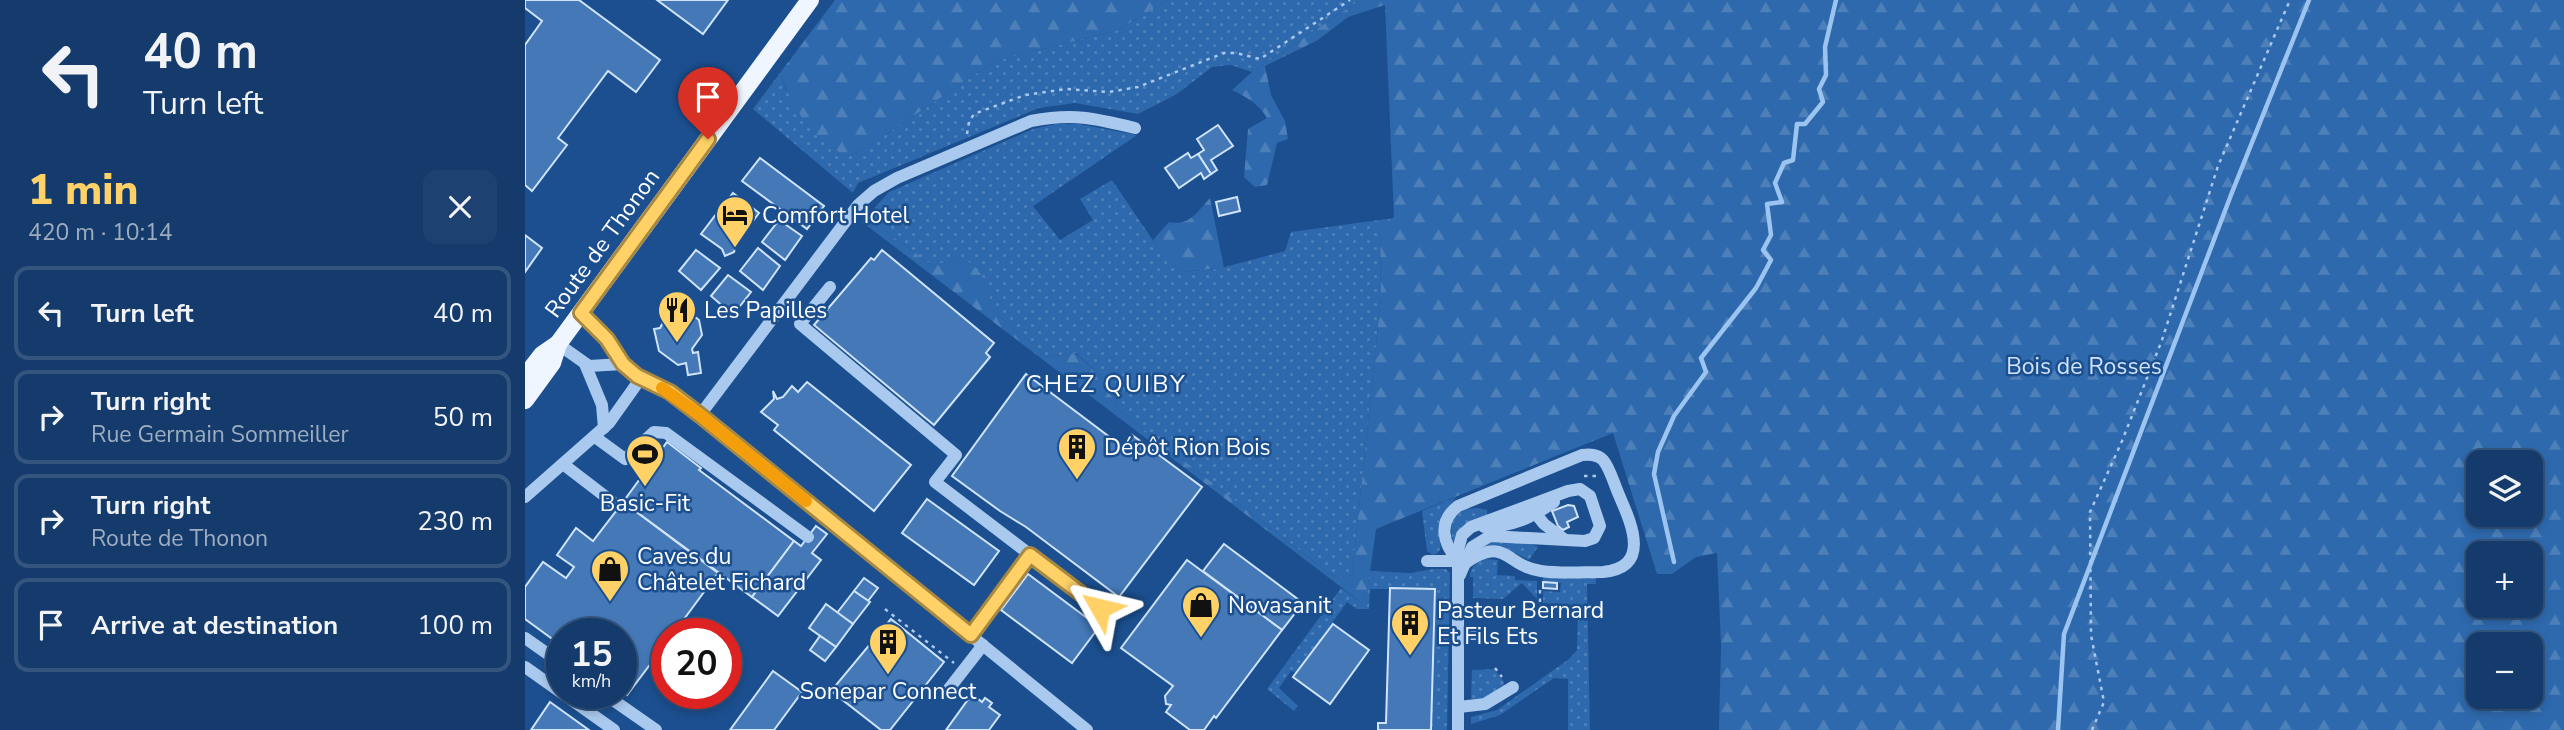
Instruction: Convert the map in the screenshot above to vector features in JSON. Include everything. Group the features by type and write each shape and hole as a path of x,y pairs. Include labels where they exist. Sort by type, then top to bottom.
{"main road":[{"name":"Route de Thonon","path":"525,377 542,355 558,344 810,0"},
{"name":"Route de Thonon","path":"525,400 552,363 558,344"}],"street":[{"path":"700,415 851,214 863,199 879,188 1024,124 1054,116 1089,117 1135,128"},
{"path":"830,287 800,324 956,455 935,482 1100,608"},
{"path":"581,313 607,339 623,364 641,378 670,392 700,415 1087,730"},
{"path":"558,344 593,367 623,364"},
{"path":"585,364 603,405 600,432 625,460 655,432 666,433 808,537"},
{"path":"525,497 600,432 625,403 641,378"},
{"path":"1427,561 1461,567 1481,553 1501,552 1540,571 1607,572 1624,564 1633,552 1634,531 1606,465 1596,456 1582,455 1454,509 1445,522 1444,537 1447,547 1461,567"},
{"path":"563,464 619,507"},
{"path":"1458,730 1461,567 1459,542 1462,535 1471,527 1568,491 1580,489 1588,494 1600,526 1597,536 1590,540 1490,536 1472,547 1461,567"},
{"path":"1471,527 1504,526 1526,520 1568,491"},
{"path":"1536,514 1544,524 1565,539"},
{"path":"971,635 1030,555"},
{"path":"1460,634 1475,634"},
{"path":"525,638 546,653"},
{"path":"949,690 983,645"},
{"path":"525,667 614,730"},
{"path":"1459,707 1485,704 1508,683"},
{"path":"626,709 656,730"}],"path":[{"path":"970,148 967,129 972,117 979,111 1044,91 1066,89 1109,92 1138,87 1224,53 1260,59 1350,0"},
{"path":"2092,730 2104,702 2091,635 2090,512 2122,441 2162,340 2218,166 2290,0"},
{"path":"1586,475 1592,476"},
{"path":"1540,571 1540,602"},
{"path":"885,609 964,671"},
{"path":"1495,668 1508,683"}],"green space":[{"path":"835,0 1168,0 1118,30 995,61 866,148 847,157 823,140 805,122 791,100 780,73"},
{"path":"1168,0 1360,0 1252,72 1231,65 1212,67 1177,94 1138,114 1075,103 1039,108 858,183 853,193 753,109 780,73 786,90 847,157 866,148 995,61 1118,30"},
{"name":"Bois de Rosses","path":"1360,0 2564,0 2564,730 1719,730 1721,645 1717,553 1696,557 1672,574 1657,574 1613,433 1376,529 1367,594 1362,603 862,222 866,217 933,266 956,259 972,263 990,286 990,308 1047,357 1075,353 1098,373 1120,411 1330,574 1341,577 1352,575 1381,297 1380,228 1394,217 1385,5 1348,17 1318,40 1265,66 1271,95 1285,121 1288,139 1277,143 1267,185 1255,187 1244,177 1248,129 1267,118 1252,101 1232,90 1252,72"},
{"path":"1056,124 1079,124 1137,135 1033,206 1060,240 1093,220 1080,199 1112,180 1169,264 1180,272 1217,269 1285,251 1291,232 1394,218 1380,228 1381,297 1352,575 1341,577 1330,574 1120,411 1098,373 1076,353 1047,357 990,308 990,286 956,259 933,266 866,217 889,192 1033,129"},
{"path":"1210,198 1224,268 1180,272 1169,265 1153,240 1169,222 1188,220"},
{"path":"1456,497 1441,520 1441,547 1438,553 1433,555 1427,551 1422,511"},
{"path":"1464,509 1487,510 1487,516 1452,547 1451,521"},
{"path":"1524,541 1538,547 1529,560 1507,549 1482,546 1487,542"},
{"path":"1484,559 1498,560 1497,575 1515,576 1515,580 1537,581 1537,599 1522,583 1503,599 1473,598 1471,571"},
{"path":"1446,569 1450,573 1447,730 1431,730 1434,589 1370,589 1369,609 1357,609 1347,602 1296,673 1291,671 1279,688 1298,706 1294,711 1267,689 1341,588 1362,603 1367,594 1370,571 1411,573"},
{"path":"1543,575 1596,578 1596,584 1587,584 1590,730 1568,730 1568,679 1554,678 1500,715 1471,724 1471,717 1497,710 1569,659 1577,650 1578,605 1543,603 1543,591 1560,592 1561,583 1543,582"},
{"path":"1494,669 1504,685 1485,698 1471,699 1472,670"}],"building":[{"path":"525,0 579,0 660,60 636,92 608,71 558,138 567,145 532,191 525,185 525,45 542,21 525,8"},
{"path":"657,0 728,0 703,34"},
{"path":"1218,125 1233,146 1211,160 1217,170 1211,174 1198,154 1204,150 1197,139"},
{"path":"1188,153 1191,158 1198,154 1211,174 1204,179 1201,173 1179,188 1165,168"},
{"path":"760,158 824,206 807,229 742,181"},
{"path":"733,193 759,213 750,225 743,219 744,233 734,252 725,256 722,249 701,234 717,213 731,211 724,205"},
{"path":"1237,197 1240,211 1219,216 1216,202"},
{"path":"779,220 802,236 785,260 762,242"},
{"path":"525,235 542,248 525,272"},
{"path":"758,248 780,266 763,290 740,271"},
{"path":"696,250 720,268 701,290 679,271"},
{"path":"882,250 994,343 986,353 990,357 934,425 814,325 871,258 874,260"},
{"path":"728,275 751,292 733,315 711,296"},
{"name":"Les Papilles","path":"686,310 699,320 702,335 692,349 693,353 698,352 701,373 688,375 686,363 678,365 659,351 654,329 660,328 669,312"},
{"name":"Dépôt Rion Bois","path":"1026,374 1123,447 1132,435 1202,487 1119,597 1026,527 952,476"},
{"path":"807,382 911,465 874,511 774,430 778,425 761,412 774,399 773,391 777,399 783,397 792,386 798,392"},
{"path":"667,442 701,468 699,470 794,541 752,597 623,502"},
{"path":"927,499 999,551 974,585 902,533"},
{"name":"Caves du Châtelet Fichard","path":"623,502 718,573 685,618 651,618 651,663 637,682 637,618 546,618 546,634 525,619 525,587 543,562 566,578 574,567 557,555 576,528 593,541"},
{"path":"1568,505 1574,506 1578,517 1567,522 1569,527 1563,530 1558,526 1552,511"},
{"path":"816,526 827,534 812,553 821,560 778,616 752,597 794,541 801,546"},
{"path":"1224,544 1303,603 1282,630 1203,571"},
{"name":"Novasanit","path":"1187,560 1282,630 1204,730 1190,730 1166,712 1171,705 1166,704 1165,696 1173,686 1121,648"},
{"path":"1028,574 1099,627 1072,663 1001,610"},
{"path":"864,578 878,588 868,601 854,591"},
{"path":"1543,582 1557,583 1557,589 1543,588"},
{"name":"Pasteur Bernard Et Fils Ets","path":"1390,588 1435,589 1431,730 1378,730 1378,723 1386,723"},
{"path":"854,591 870,602 853,624 837,613"},
{"path":"826,604 853,624 836,647 809,628"},
{"name":"Sonepar Connect","path":"891,619 944,662 890,730 881,730 831,691"},
{"path":"1333,624 1369,650 1330,704 1293,677"},
{"path":"820,636 836,647 825,661 810,650"},
{"path":"773,671 802,692 774,730 730,730"},
{"path":"972,694 982,702 985,698 992,703 989,707 1000,715 989,730 946,730"},
{"path":"546,708 560,709 589,730 531,730"}],"waterway":[{"path":"1674,562 1654,474 1658,452 1674,416 1706,372 1701,358 1756,288 1771,260 1763,250 1771,235 1767,204 1782,202 1775,183 1784,163 1793,160 1797,124 1805,124 1823,102 1819,89 1826,75 1825,47 1836,0"},
{"path":"2058,730 2064,634 2231,195 2309,0"}],"slow traffic":[{"path":"662,388 700,415 806,501"}],"place":[{"name":"Comfort Hotel","path":"735,249"},
{"name":"Les Papilles","path":"677,344"},
{"name":"Dépôt Rion Bois","path":"1077,481"},
{"name":"Basic-Fit","path":"645,488"},
{"name":"Caves du Châtelet Fichard","path":"610,603"},
{"name":"Novasanit","path":"1201,639"},
{"name":"Pasteur Bernard Et Fils Ets","path":"1410,657"},
{"name":"Sonepar Connect","path":"888,676"}],"district":[{"name":"CHEZ QUIBY","path":"1106,384"}],"route":[{"path":"708,139 581,313 607,339 623,364 637,376 670,392 700,415 971,635 1030,555 1100,608"}]}
